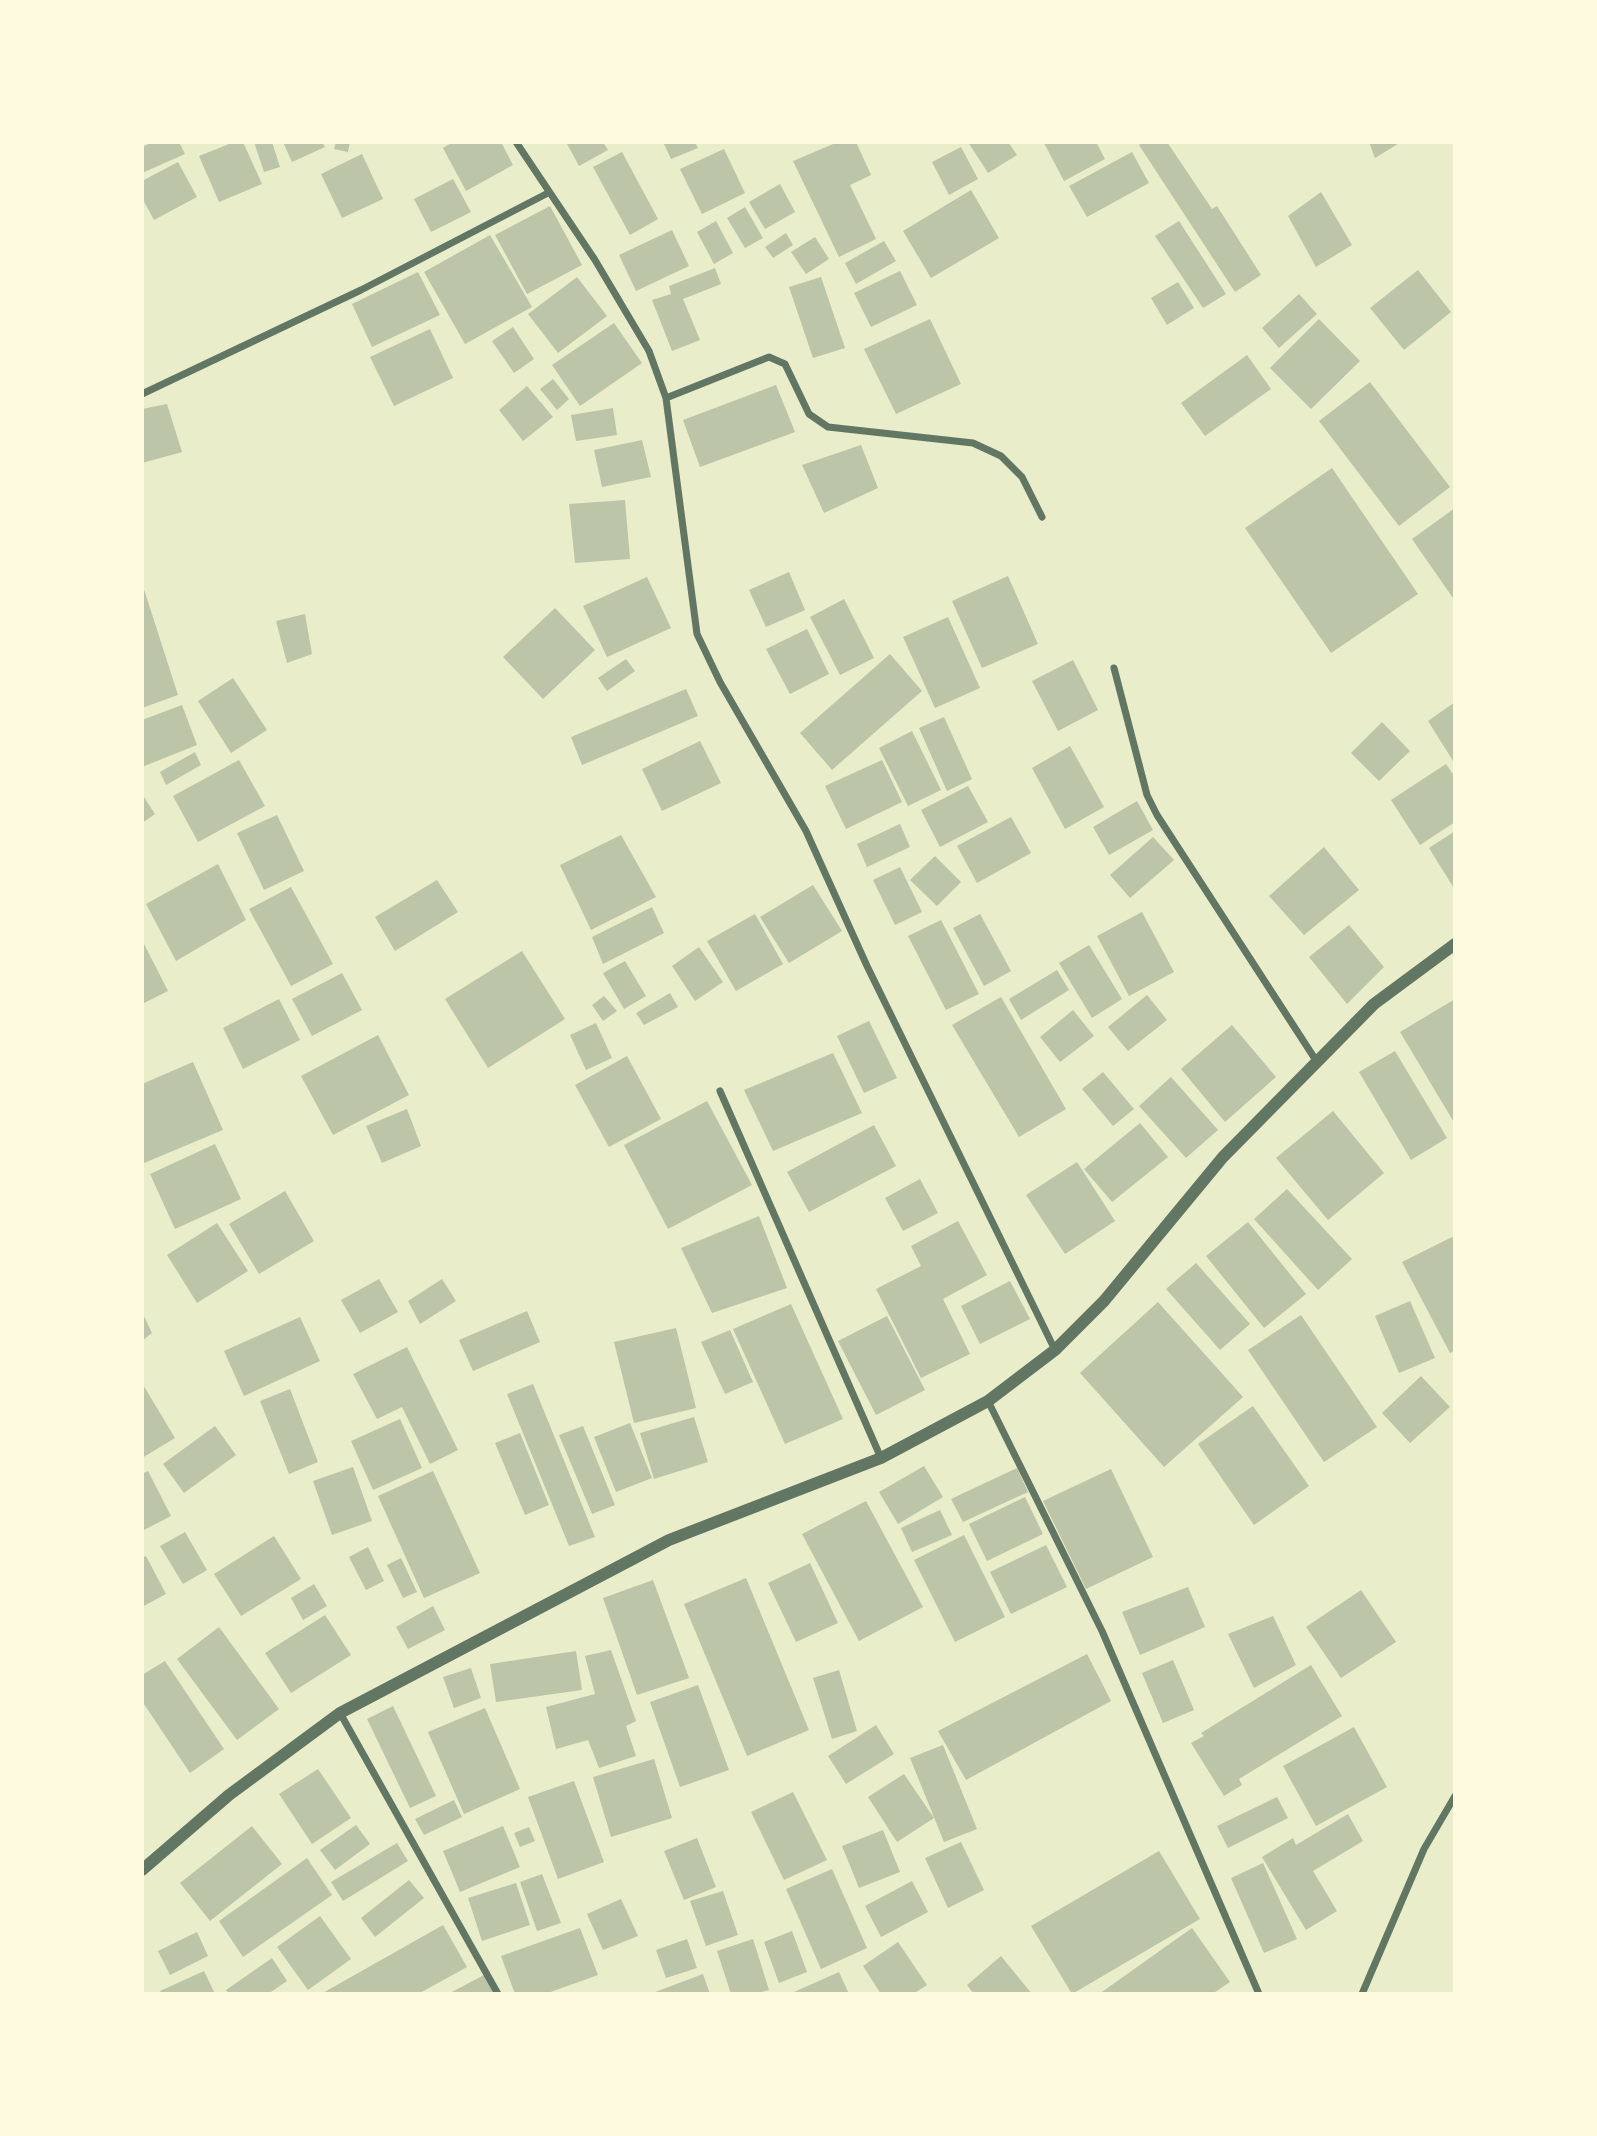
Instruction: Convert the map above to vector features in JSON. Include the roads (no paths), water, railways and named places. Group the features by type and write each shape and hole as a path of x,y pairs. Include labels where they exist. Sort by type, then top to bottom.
{"street":[{"path":"516,142 595,260 649,351 666,398 697,634 720,682 806,831 867,966 1055,1350"},
{"path":"142,394 361,290 548,193"},
{"path":"666,398 769,357 785,364 809,414 828,427 973,443 1001,456 1022,477 1042,517"},
{"path":"1114,668 1147,794 1157,815 1317,1062"},
{"path":"142,1870 229,1795 340,1713 669,1540 881,1458 988,1401 1055,1350 1141,1259 1223,1157 1374,1004 1455,944"},
{"path":"720,1091 881,1458"},
{"path":"988,1401 1102,1631 1259,1994"},
{"path":"340,1713 498,1994"},
{"path":"1362,1994 1424,1849 1455,1796"}]}
